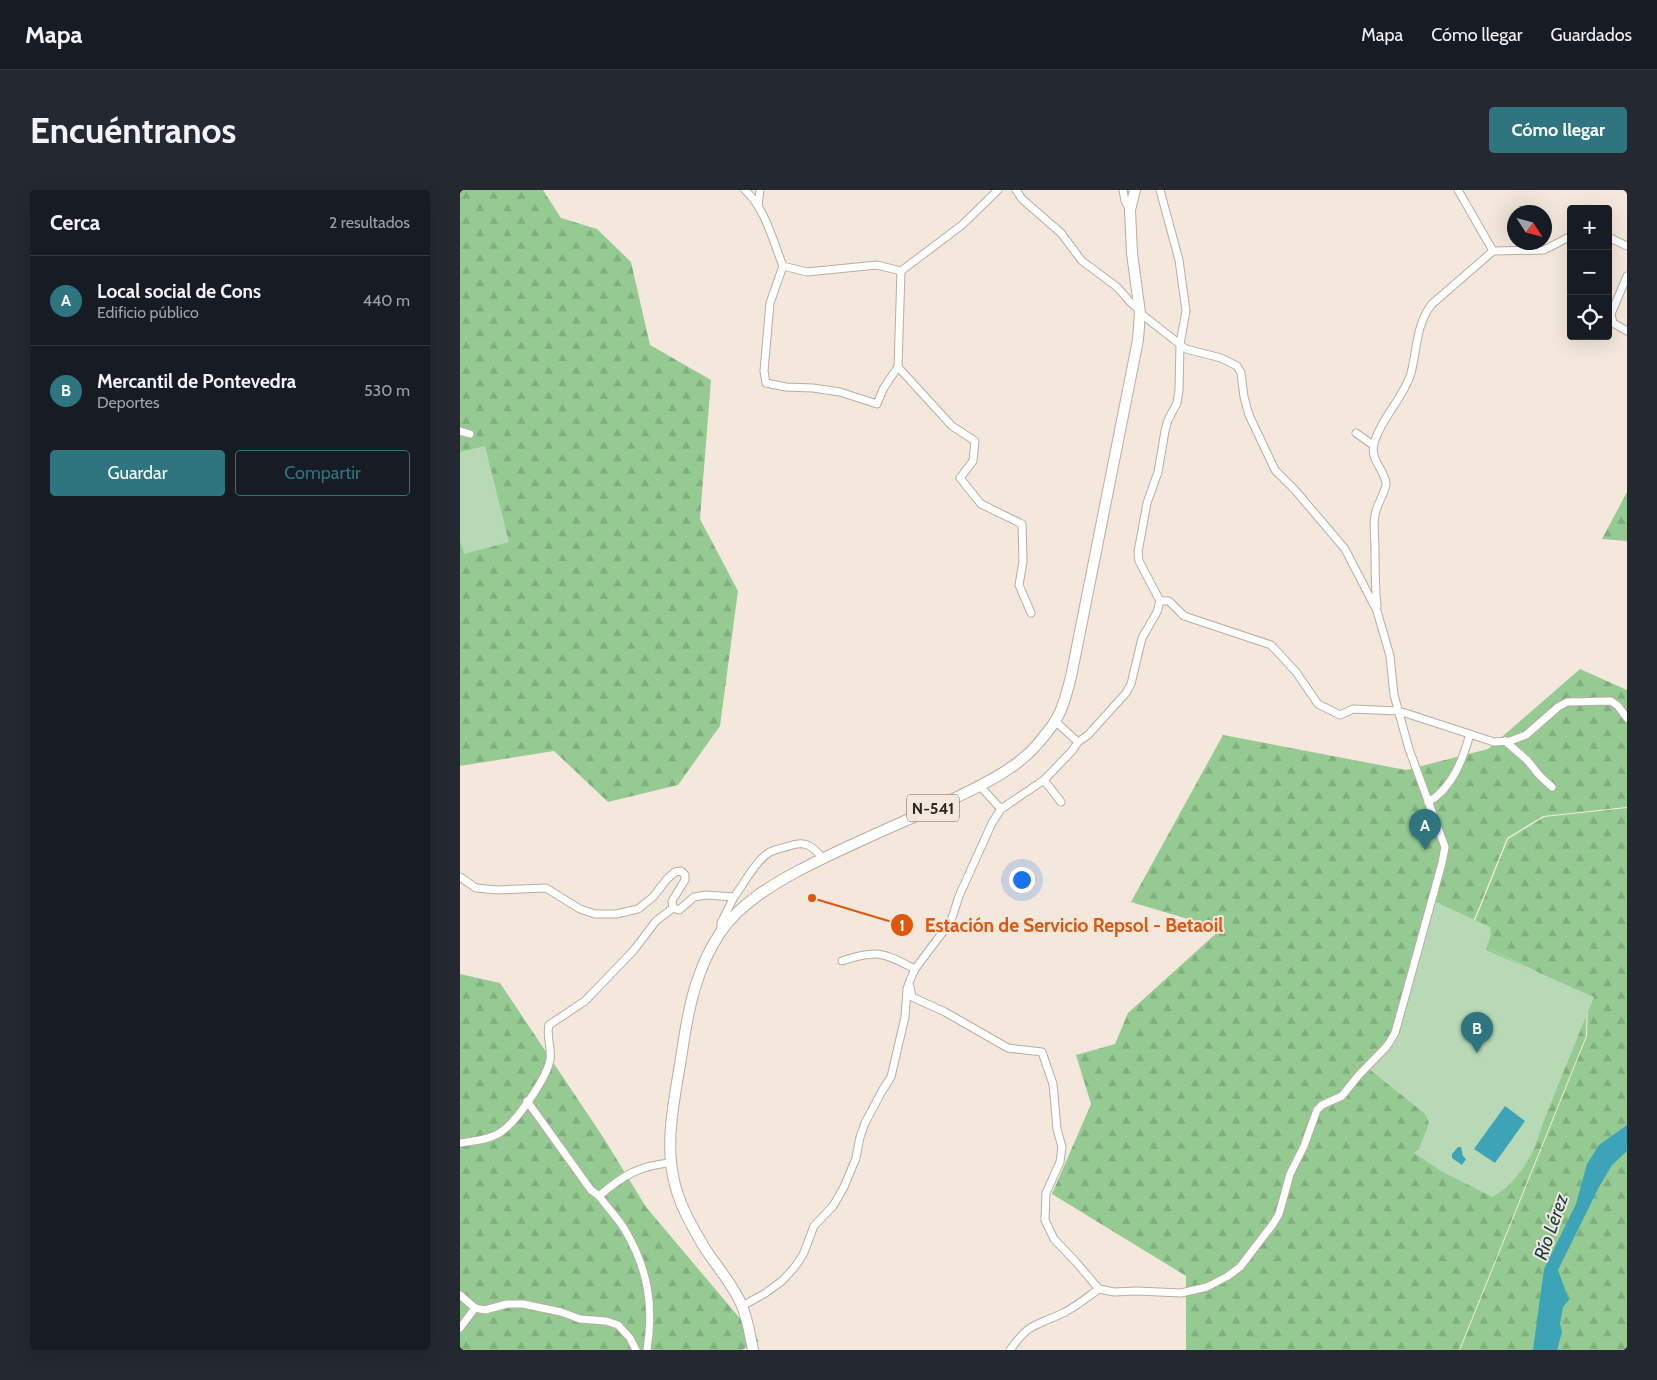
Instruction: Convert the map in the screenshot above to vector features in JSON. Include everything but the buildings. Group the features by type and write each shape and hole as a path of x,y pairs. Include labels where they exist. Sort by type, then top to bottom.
{"highway":[{"name":"N-541","path":"753,1350 742,1306 683,1208 671,1163 671,1135 675,1098 687,1020 697,980 707,956 721,932 739,910 777,882 822,858 886,830 1014,766 1040,742 1060,713 1071,677 1138,340 1139,311 1132,253 1130,210 1135,190"}],"street":[{"path":"745,190 751,195 758,206 783,266 770,303 764,371 766,383 786,387 840,392 877,404 883,389 898,367 901,271"},
{"path":"751,195 759,190"},
{"path":"758,206 759,190"},
{"path":"901,271 962,224 998,190"},
{"path":"1016,190 1022,199 1061,233 1082,262 1117,287 1139,311 1186,349 1221,358 1237,366 1241,373 1244,397 1249,414 1275,470 1300,495 1345,549 1377,612"},
{"path":"1123,190 1124,201 1130,210"},
{"path":"742,1306 782,1281 794,1268 803,1255 814,1226 833,1206 844,1187 856,1158 865,1123 891,1078 905,1017 907,989 910,980 915,969 952,921 959,896 992,822 1002,809 1044,780 1072,751 1078,742 1088,735 1126,693 1131,684 1142,638 1157,612 1160,601 1139,561 1138,552 1147,503 1158,472 1165,431 1168,420 1177,403 1180,344 1186,311 1179,260 1160,190"},
{"path":"1458,190 1493,251"},
{"path":"910,980 911,996 916,999 945,1012 1008,1048 1042,1052 1054,1084 1057,1129 1062,1147 1060,1162 1046,1193 1045,1220 1054,1239 1099,1289 1114,1292 1181,1293 1207,1287 1240,1267 1279,1214 1290,1174 1304,1146 1317,1110 1322,1105 1342,1096 1387,1046 1395,1033 1445,847 1409,748 1394,694 1390,656 1377,612 1374,584 1374,517 1377,503 1385,489 1386,483 1376,462 1374,445 1380,428 1408,382 1416,340 1426,311 1432,304 1493,251 1544,250 1567,238"},
{"path":"1612,239 1627,246"},
{"path":"783,266 807,272 878,265 901,271"},
{"path":"1627,276 1611,314 1613,323 1627,331"},
{"path":"898,367 952,426 975,441 973,461 960,478 981,504 1022,524 1023,562 1019,584 1030,613"},
{"path":"460,430 470,434"},
{"path":"1356,433 1374,445"},
{"path":"1160,601 1169,601 1184,616 1271,645 1296,672 1318,704 1340,715 1353,709 1399,711 1494,742 1510,741 1526,735 1558,707 1568,702 1611,701 1618,706 1627,718"},
{"path":"1055,721 1078,742"},
{"path":"1428,802 1435,799 1445,789 1463,759 1470,734"},
{"path":"1505,741 1527,760 1552,787"},
{"path":"1044,780 1061,802"},
{"path":"979,785 1002,809"},
{"path":"721,932 722,923 734,898 751,872 769,852 794,844 807,844 814,848 822,858"},
{"path":"460,877 476,888 546,888 580,909 595,914 616,914 638,909 653,897 667,879 675,872 681,871 685,875 685,880 672,901 673,908"},
{"path":"673,908 678,910 694,897 706,895 734,898"},
{"path":"460,1143 484,1140 500,1133 512,1121 545,1076 550,1058 547,1031 549,1026 585,1001 634,950 656,921 673,908"},
{"path":"842,961 878,953 915,969"},
{"path":"527,1101 591,1190 624,1229 641,1262 648,1287 649,1319 646,1350"},
{"path":"598,1196 614,1182 638,1169 657,1164 671,1163"},
{"path":"1010,1350 1022,1333 1033,1325 1063,1313 1099,1289"},
{"path":"460,1295 476,1308 485,1310 508,1304 523,1304 561,1312 580,1319 618,1324 630,1338 636,1350"},
{"path":"460,1328 476,1308"}],"green space":[{"path":"460,190 543,190 561,218 597,229 631,262 650,345 711,380 700,519 738,591 720,726 678,785 608,802 554,751 460,766"},
{"path":"485,446 509,542 464,554 460,540 460,452"},
{"path":"1627,492 1627,541 1602,539"},
{"path":"1580,669 1627,690 1627,807 1543,816 1507,838 1467,937 1587,998 1586,1036 1459,1350 1186,1350 1186,1276 1052,1194 1091,1104 1076,1055 1115,1044 1128,1013 1221,929 1131,902 1223,735 1406,770 1488,749"},
{"path":"1627,808 1627,1350 1460,1350 1587,1036 1588,997 1468,938 1508,839 1544,817"},
{"path":"1434,901 1490,927 1491,934 1486,950 1594,997 1529,1159 1514,1179 1502,1191 1492,1197 1441,1171 1414,1153 1419,1149 1429,1123 1425,1114 1369,1069 1398,1036"},
{"path":"460,974 500,983 603,1137 646,1207 759,1341 742,1350 460,1350"}],"water":[{"path":"1505,1106 1525,1121 1495,1163 1474,1149"},
{"path":"1627,1125 1627,1151 1612,1165 1599,1187 1558,1270 1569,1300 1563,1307 1560,1324 1562,1332 1557,1350 1533,1350 1544,1269 1576,1204 1587,1164 1599,1145"},
{"path":"1458,1147 1461,1147 1463,1156 1466,1159 1462,1165 1452,1158 1452,1154"}],"place":[{"name":"Local social de Cons","path":"1425,850"},
{"name":"Estación de Servicio Repsol - Betaoil","path":"812,898"},
{"name":"Mercantil de Pontevedra","path":"1477,1053"}],"water label":[{"name":"Río Lérez","path":"1551,1227"}]}
